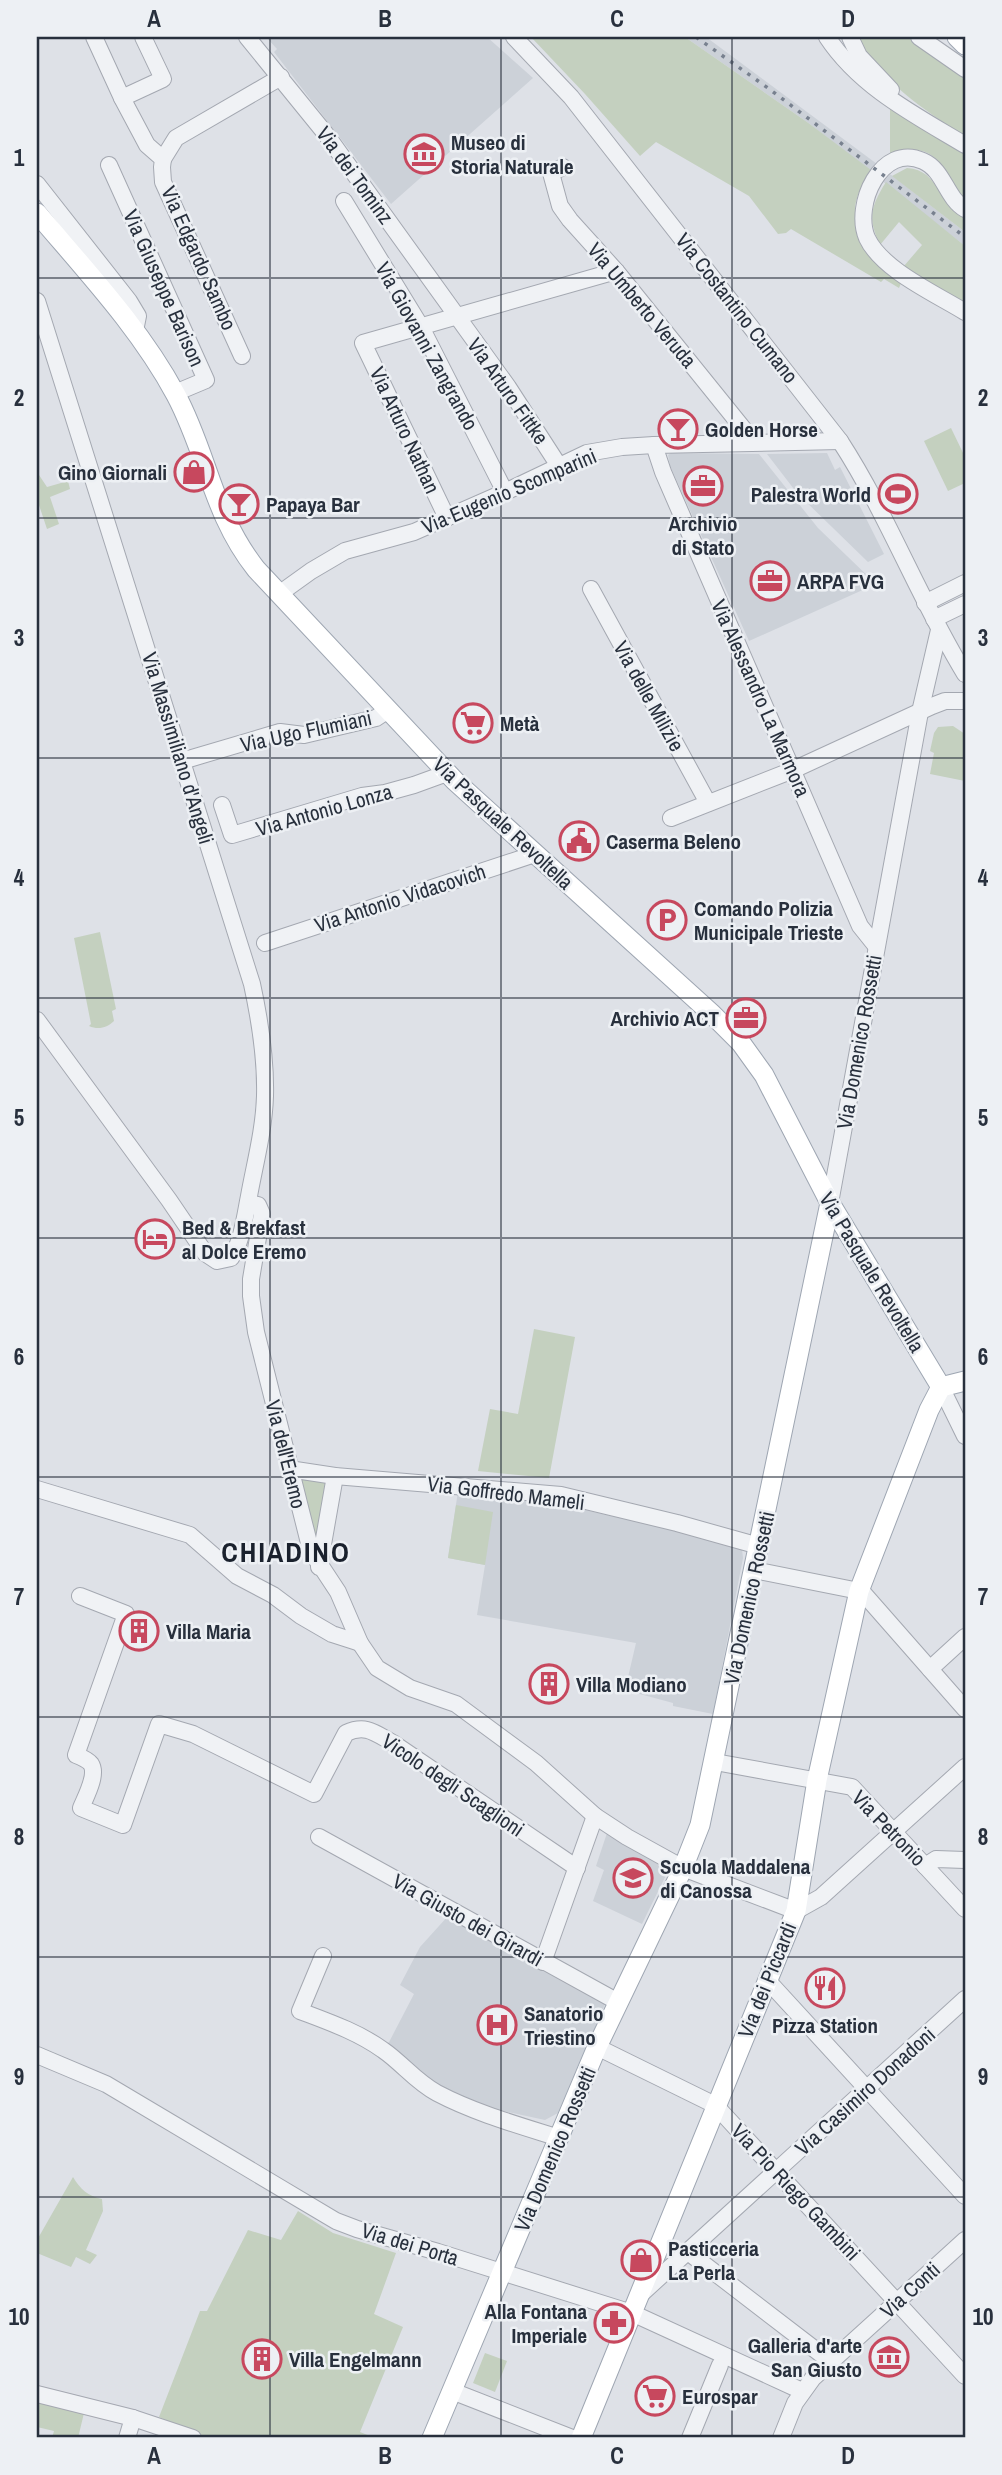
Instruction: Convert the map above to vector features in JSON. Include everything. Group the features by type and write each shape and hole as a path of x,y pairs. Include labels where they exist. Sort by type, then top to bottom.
{"main road":[{"path":"957,37 965,45"},
{"name":"Via Pasquale Revoltella","path":"37,213 135,331 175,393 194,435 217,504 234,539 279,594 447,773 741,1043 764,1075 830,1203 941,1387"},
{"name":"Via Domenico Rossetti","path":"432,2438 597,2047 683,1868 700,1825 830,1203"},
{"path":"818,1260 825,1252 839,1246 860,1252"},
{"path":"941,1387 965,1381"},
{"name":"Via dei Piccardi","path":"581,2438 796,1911 817,1780 859,1591 929,1410 941,1387"}],"street":[{"name":"Via Edgardo Sambo","path":"94,37 147,145 163,159"},
{"path":"122,98 163,79 143,37"},
{"name":"Via dei Tominz","path":"247,37 333,144 456,317"},
{"name":"Via Costantino Cumano","path":"514,37 570,97 840,440 965,674"},
{"path":"827,37 848,65 867,82 965,145"},
{"path":"850,37 852,46 867,67 930,123"},
{"path":"919,37 965,69"},
{"name":"Via Edgardo Sambo","path":"243,356 163,182 163,159 176,138 281,77"},
{"path":"965,209 925,161 912,158 898,160 886,166 870,185 864,201 863,219 867,238 879,255 895,269 965,312"},
{"name":"Via Giuseppe Barison","path":"109,164 206,380 175,393"},
{"name":"Via Umberto Veruda","path":"563,167 551,173 560,206 754,442"},
{"path":"37,184 130,301 138,316 135,331"},
{"name":"Via Giovanni Zangrando","path":"344,201 421,327 505,492"},
{"path":"421,327 616,271"},
{"name":"Via Massimiliano d'Angeli","path":"37,301 252,984 260,1021 265,1095 248,1203"},
{"name":"Via Arturo Fittke","path":"456,317 508,387 559,466"},
{"name":"Via Arturo Nathan","path":"421,327 363,343 447,518"},
{"name":"Via Eugenio Scomparini","path":"279,594 301,577 345,551 403,536 587,453 654,445 840,440"},
{"name":"Via Alessandro La Marmora","path":"654,445 663,472 860,926 876,946"},
{"path":"925,603 965,583"},
{"name":"Via delle Milizie","path":"591,589 708,803"},
{"path":"936,624 965,604"},
{"name":"Via Domenico Rossetti","path":"830,1203 936,624"},
{"path":"671,818 793,770 945,701 965,701"},
{"name":"Via Ugo Flumiani","path":"182,761 280,732 304,735 376,718 388,710"},
{"name":"Via Antonio Lonza","path":"222,805 232,835 362,796 414,785 447,773"},
{"name":"Via Antonio Vidacovich","path":"265,943 535,854"},
{"path":"37,1020 211,1258 223,1261 231,1258 236,1250 248,1203"},
{"name":"Via dell'Eremo","path":"248,1203 258,1205 262,1214 251,1279 256,1332 311,1551 319,1567 338,1592 360,1643 377,1668 410,1688 456,1704 536,1763 595,1816 627,1837 683,1868 796,1911"},
{"name":"Via Pasquale Revoltella","path":"941,1387 965,1436"},
{"name":"Via Goffredo Mameli","path":"289,1469 335,1476 561,1495 759,1546"},
{"path":"319,1567 335,1476"},
{"path":"37,1489 190,1535 237,1576 274,1595 331,1634 360,1643"},
{"path":"754,1570 859,1591 868,1597 965,1709"},
{"name":"Vicolo degli Scaglioni","path":"80,1596 126,1614 76,1755 90,1762 93,1768 90,1786 81,1808 123,1825 159,1724 193,1734 314,1794 345,1733 357,1728 370,1730 393,1743 577,1868"},
{"path":"930,1669 965,1637"},
{"name":"Via Petronio","path":"715,1762 852,1787 965,1909"},
{"path":"796,1911 821,1897 965,1767"},
{"path":"543,1962 595,1816"},
{"name":"Via Giusto dei Girardi","path":"319,1837 618,2002"},
{"path":"925,1866 936,1858 965,1860"},
{"path":"323,1956 300,2011 359,2035 385,2051 416,2080 436,2092 492,2116 559,2138"},
{"path":"768,1980 965,2196"},
{"name":"Via Casimiro Donadoni","path":"636,2304 688,2252 965,1999"},
{"name":"Via Pio Riego Gambini","path":"597,2047 715,2105 965,2376"},
{"name":"Via dei Porta","path":"37,2055 106,2084 336,2221 503,2273 636,2304 717,2362 802,2391"},
{"name":"Via Conti","path":"781,2438 802,2391 830,2361 965,2240"},
{"path":"688,2252 830,2361"},
{"path":"690,2438 717,2362"},
{"path":"452,2391 572,2438"},
{"path":"37,2395 133,2418 193,2438"},
{"path":"127,2438 133,2418"}],"shaded area":[{"path":"266,37 487,37 533,78 391,204 274,52 277,49"},
{"path":"685,37 706,37 877,164 965,232 965,246 807,122"},
{"path":"827,453 835,470 840,467 884,554 868,562 797,493 767,454"},
{"path":"759,454 818,528 876,584 749,641 670,466 668,455"},
{"path":"458,1491 558,1504 696,1535 742,1549 743,1558 713,1714 673,1706 673,1703 625,1690 636,1643 477,1615 485,1565 448,1558"},
{"name":"Scuola Maddalena di Canossa","path":"608,1830 671,1865 642,1924 593,1901 604,1870 596,1866"},
{"name":"Sanatorio Triestino","path":"448,1916 605,2004 558,2113 545,2120 489,2108 441,2089 387,2046 414,1994 400,1985 420,1947"}],"green space":[{"path":"531,37 685,37 871,170 860,189 855,210 856,220 865,240 902,281 899,288 884,279 881,282 791,229 778,234 749,196 656,142 640,156"},
{"path":"856,37 907,37 965,79 965,136 919,105 890,81"},
{"path":"890,109 965,153 965,199 937,160 929,154 907,151 890,156"},
{"path":"907,168 926,175 949,205 965,217 965,232 892,176"},
{"path":"886,182 965,246 965,305 904,266 922,245 899,222 880,245 873,227 872,212"},
{"path":"951,428 965,457 965,483 948,491 924,441"},
{"path":"37,472 47,487 68,481 70,489 50,497 59,524 47,529 37,499"},
{"path":"953,726 965,734 965,781 930,774 934,753 930,751 934,733 938,727"},
{"path":"100,932 116,1009 112,1011 114,1021 99,1028 89,1026 91,1024 74,938"},
{"path":"534,1329 575,1337 549,1478 478,1471 490,1409 518,1414"},
{"path":"298,1477 326,1480 317,1547"},
{"path":"456,1505 493,1512 485,1565 448,1558"},
{"path":"73,2177 85,2191 102,2199 103,2211 86,2250 97,2255 90,2264 76,2257 71,2267 37,2253 37,2240"},
{"path":"298,2211 333,2233 396,2253 374,2314 403,2327 360,2432 370,2436 369,2438 207,2438 159,2417 200,2311 207,2311 248,2230 281,2240"},
{"path":"485,2353 507,2361 495,2392 473,2383"},
{"path":"37,2399 84,2413 78,2438 52,2438 54,2431 37,2427"}],"railway":[{"path":"696,37 965,237"}],"place":[{"name":"Museo di Storia Naturale","path":"424,154"},
{"name":"Golden Horse","path":"678,429"},
{"name":"Gino Giornali","path":"194,472"},
{"name":"Archivio di Stato","path":"703,486"},
{"name":"Palestra World","path":"898,494"},
{"name":"Papaya Bar","path":"239,504"},
{"name":"ARPA FVG","path":"770,581"},
{"name":"Metà","path":"473,723"},
{"name":"Caserma Beleno","path":"579,841"},
{"name":"Comando Polizia Municipale Trieste","path":"667,920"},
{"name":"Archivio ACT","path":"746,1018"},
{"name":"Bed & Brekfast al Dolce Eremo","path":"155,1239"},
{"name":"Villa Maria","path":"139,1631"},
{"name":"Villa Modiano","path":"549,1684"},
{"name":"Scuola Maddalena di Canossa","path":"633,1878"},
{"name":"Pizza Station","path":"825,1988"},
{"name":"Sanatorio Triestino","path":"497,2025"},
{"name":"Pasticceria La Perla","path":"641,2260"},
{"name":"Alla Fontana Imperiale","path":"614,2323"},
{"name":"Galleria d'arte San Giusto","path":"889,2357"},
{"name":"Villa Engelmann","path":"262,2359"},
{"name":"Eurospar","path":"655,2396"}],"district":[{"name":"CHIADINO","path":"286,1552"}]}
